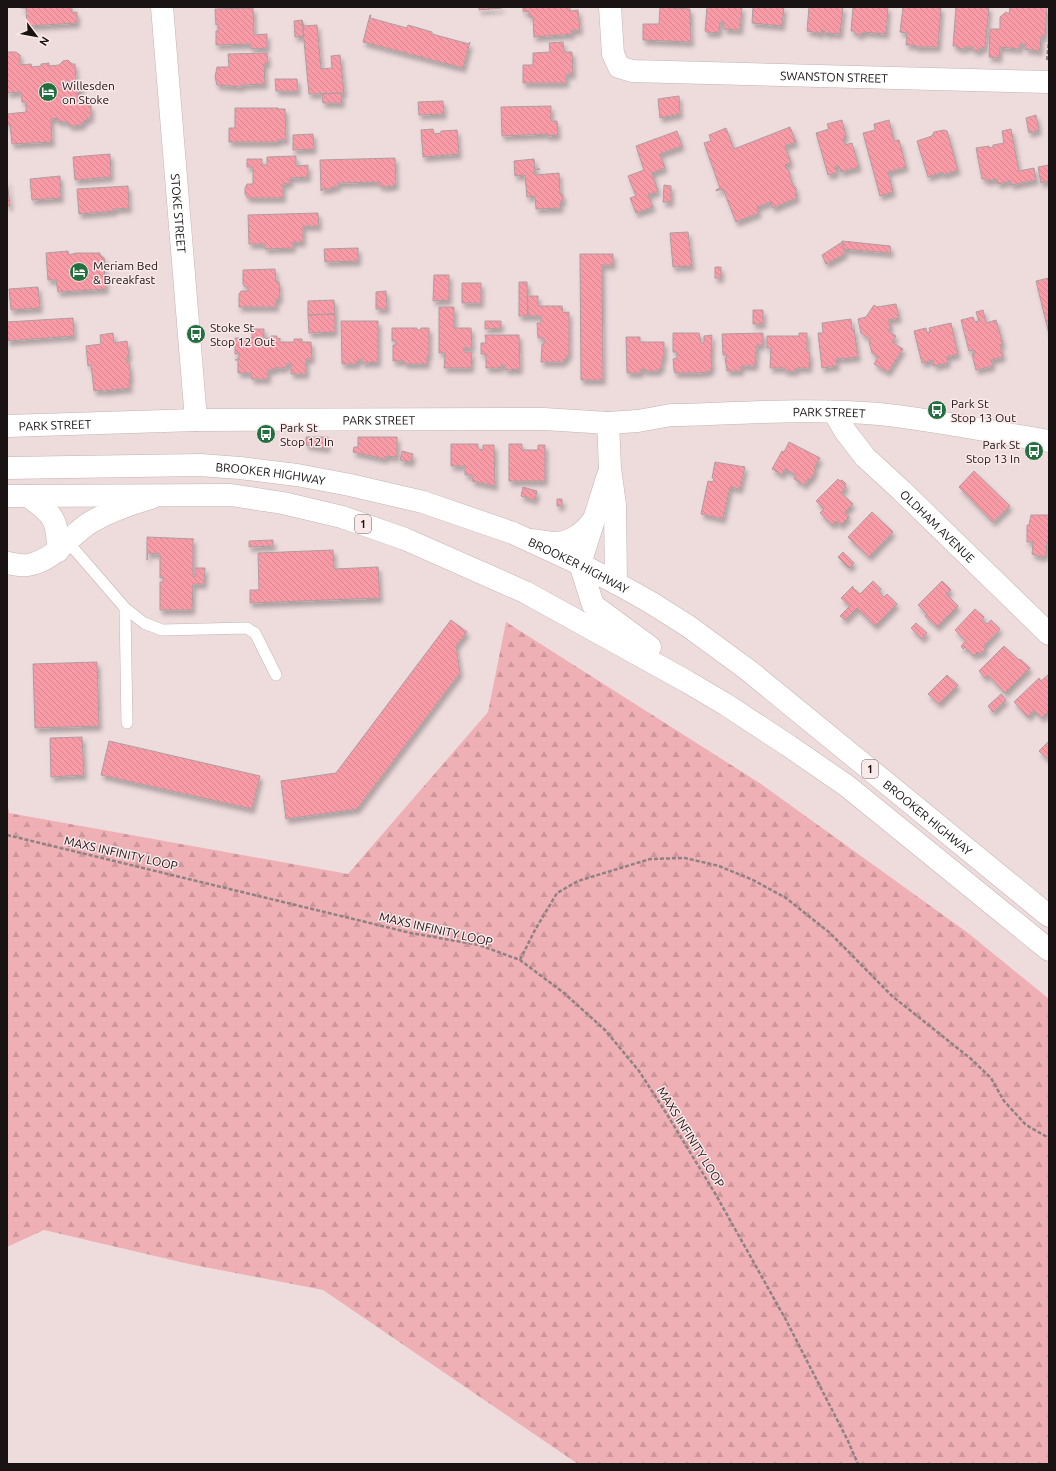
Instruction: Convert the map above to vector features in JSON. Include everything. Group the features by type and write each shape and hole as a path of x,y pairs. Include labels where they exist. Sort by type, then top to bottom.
{"main road":[{"name":"STOKE STREET","path":"162,7 196,420"},
{"name":"SWANSTON STREET","path":"610,7 613,54 618,67 632,71 1049,82"},
{"name":"PARK STREET","path":"7,426 196,420 544,419 608,423 638,421 682,415 834,412 878,414 1049,441"},
{"name":"OLDHAM AVENUE","path":"834,412 844,431 865,457 1049,634"},
{"path":"608,423 610,468 615,505 616,583"},
{"name":"BROOKER HIGHWAY","path":"7,468 200,465 290,474 350,485 423,502 513,533 580,564 616,583 688,626 748,670 1049,916"},
{"path":"610,468 580,564 593,605 630,633 666,657 686,680"},
{"name":"1","path":"18,496 230,495 283,503 349,519 405,539 525,592 686,680 790,746 847,786 1049,950"},
{"path":"18,496 48,511 54,521 63,546"},
{"path":"7,564 27,565 44,560 90,523 128,504 158,496"},
{"path":"529,540 556,543 571,540 588,527 596,514"}],"lane":[{"path":"63,546 125,608 144,623 162,630 247,628 255,633 276,675"},
{"path":"125,608 126,723"}],"path":[{"name":"MAXS INFINITY LOOP","path":"7,835 411,933 479,945 520,960 564,993 605,1030 639,1071 716,1195 782,1313 848,1441 858,1464"},
{"path":"520,960 535,930 557,893 578,881 650,859 685,858 719,866 753,880 786,898 830,932 892,996 970,1058 986,1073 991,1078 1004,1101 1026,1125 1049,1138"}],"green space":[{"path":"506,622 761,784 968,933 1049,999 1049,1464 578,1464 323,1290 189,1264 44,1230 7,1247 7,799 9,813 348,874 488,712"}],"building":[{"path":"21,7 72,7 72,13 77,12 77,23 27,26 26,8"},
{"path":"479,7 502,7 502,8 479,10"},
{"path":"523,7 570,7 570,11 578,10 580,30 572,30 572,34 534,37 533,17 529,17 529,11 523,12"},
{"path":"660,7 690,9 691,42 643,40 643,24 659,24"},
{"path":"707,7 742,7 740,30 724,29 724,22 720,22 719,32 709,33 705,31"},
{"path":"753,7 784,7 782,26 752,23"},
{"path":"809,7 843,7 840,34 828,33 827,36 827,33 822,30 820,35 819,33 807,31"},
{"path":"853,7 888,7 886,34 863,32 861,35 851,31"},
{"path":"903,7 941,7 938,47 915,47 915,45 906,45 907,33 900,32"},
{"path":"956,7 989,7 985,48 980,48 980,51 973,50 973,47 965,47 965,49 953,46"},
{"path":"1010,7 1047,7 1045,36 1041,36 1040,51 1025,49 1026,44 1020,44 1020,49 1000,47 999,58 989,57 990,29 1000,29 1000,17 1006,12 1009,14"},
{"path":"253,8 254,35 267,34 267,48 251,49 251,44 216,45 216,31 218,31 218,24 216,25 215,9"},
{"path":"370,15 370,18 407,28 408,25 432,32 432,34 469,44 470,42 463,68 363,42"},
{"path":"302,20 304,26 317,25 321,69 332,68 331,56 340,55 344,93 309,94"},
{"path":"302,20 304,36 295,37 294,21"},
{"path":"563,42 564,52 572,52 573,74 566,74 566,83 523,83 523,65 533,65 533,53 550,52 549,43"},
{"path":"7,52 16,52 20,55 20,65 31,64 32,67 49,63 49,66 59,65 63,61 68,60 72,64 75,64 76,81 81,85 81,90 77,94 78,103 86,102 86,105 91,105 91,118 87,118 82,125 73,126 70,126 67,122 57,121 58,118 51,119 52,142 12,144 10,125 7,125 7,114 26,112 26,102 22,102 21,92 7,93"},
{"path":"267,53 268,63 264,64 265,84 242,85 242,87 217,85 215,77 217,67 229,67 228,54"},
{"path":"275,79 297,79 298,91 276,91"},
{"path":"341,93 342,103 323,103 322,94"},
{"path":"679,96 680,114 660,118 658,99"},
{"path":"443,101 444,114 419,115 418,102"},
{"path":"551,106 551,121 557,121 558,135 502,136 501,107"},
{"path":"235,108 285,109 286,140 278,140 278,142 229,142 229,128 235,128"},
{"path":"1036,115 1039,130 1029,133 1026,118"},
{"path":"842,120 846,136 843,139 845,145 852,143 859,167 841,172 839,166 835,167 837,173 828,175 816,133 829,129 827,124"},
{"path":"889,120 894,141 899,140 906,167 888,172 893,192 880,196 863,133 875,130 874,124"},
{"path":"790,127 796,142 785,146 791,163 785,165 790,173 793,185 796,188 797,198 773,208 771,202 757,207 759,213 736,222 723,189 716,191 720,188 704,143 711,141 709,135 726,128 734,149"},
{"path":"433,129 434,134 441,133 441,131 457,130 459,154 423,157 421,130"},
{"path":"1011,129 1019,171 1034,168 1036,180 1011,185 1011,181 998,184 997,179 986,181 985,178 982,179 976,148 989,146 989,148 993,147 993,145 1004,143 1002,131"},
{"path":"944,130 947,131 958,170 943,175 943,172 928,177 917,141 932,136 934,132"},
{"path":"677,131 682,146 660,154 665,168 652,173 658,191 648,195 653,207 636,213 630,198 636,196 628,176 644,170 636,146"},
{"path":"313,134 314,149 293,150 293,135"},
{"path":"110,154 111,177 75,180 73,157"},
{"path":"296,156 296,166 308,165 308,177 290,178 290,183 283,184 283,198 248,198 245,194 245,188 247,184 253,184 253,167 247,167 247,159 262,159 262,165 267,165 267,157"},
{"path":"395,158 396,185 386,187 379,186 379,182 338,183 338,187 333,187 331,189 324,188 321,191 320,160"},
{"path":"534,159 535,169 540,169 534,170 535,175 559,173 560,193 563,195 563,201 560,203 561,208 536,209 535,196 527,197 525,175 515,176 514,161"},
{"path":"1049,165 1049,181 1041,183 1038,167"},
{"path":"60,176 61,198 32,200 30,179"},
{"path":"7,180 10,206 7,206"},
{"path":"664,185 671,186 671,202 663,202"},
{"path":"128,186 129,208 79,214 77,189"},
{"path":"318,213 319,226 303,226 303,242 293,242 293,248 265,249 265,244 249,244 248,215"},
{"path":"688,232 692,266 673,267 670,233"},
{"path":"842,241 890,246 891,253 844,249"},
{"path":"842,242 845,254 826,264 822,255"},
{"path":"358,248 358,261 325,262 324,249"},
{"path":"68,251 69,255 76,253 100,253 105,262 101,268 104,267 106,289 58,292 56,280 48,280 46,253"},
{"path":"580,254 613,254 613,265 602,265 603,380 581,380"},
{"path":"715,267 721,267 721,278 715,278"},
{"path":"275,269 276,281 279,282 280,299 276,299 276,307 239,307 239,294 241,291 248,291 248,287 245,287 243,284 243,270"},
{"path":"434,275 449,275 449,300 433,301"},
{"path":"1049,278 1049,334 1036,281"},
{"path":"519,282 527,282 528,316 519,316"},
{"path":"462,283 481,283 481,303 462,303"},
{"path":"38,287 40,308 11,310 9,289"},
{"path":"386,291 387,309 376,309 376,292"},
{"path":"527,296 538,296 538,306 562,306 563,313 569,312 569,356 566,356 566,359 562,362 541,362 542,344 544,344 544,338 538,338 537,323 541,323 541,316 528,316"},
{"path":"334,300 335,314 308,315 308,301"},
{"path":"896,304 899,318 888,320 891,326 888,331 896,336 892,342 903,349 888,372 874,364 878,357 872,353 869,342 871,340 861,333 858,319 866,317 874,305 877,307"},
{"path":"439,307 454,307 454,328 471,328 472,348 464,348 464,352 472,352 471,368 444,368 445,353 439,353"},
{"path":"753,310 763,310 763,324 753,324"},
{"path":"983,310 986,323 996,320 1003,344 1000,345 1003,357 991,360 993,366 976,370 972,355 975,354 974,350 969,351 961,320 973,317 975,322 979,321 976,312"},
{"path":"335,314 335,332 309,333 308,315"},
{"path":"73,318 74,336 7,341 7,322"},
{"path":"851,319 858,357 836,359 837,366 822,368 818,333 823,333 822,323"},
{"path":"341,321 378,321 378,362 362,363 362,359 358,359 357,364 342,364"},
{"path":"485,321 501,321 501,328 485,329"},
{"path":"951,323 958,354 947,357 948,363 934,366 933,360 922,363 914,331 926,328 927,333 930,332 929,328"},
{"path":"392,328 417,328 417,330 420,330 421,328 429,328 429,356 427,356 427,364 405,364 404,361 393,361 393,345 396,345 396,341 392,341"},
{"path":"252,329 264,329 264,338 277,336 277,339 280,338 280,342 294,342 294,339 302,339 302,342 311,342 312,359 306,359 306,374 291,374 291,364 286,364 286,368 274,368 274,370 268,370 268,379 252,379 251,373 238,373 238,360 235,360 239,358 239,353 235,354 235,338 252,338"},
{"path":"113,333 114,343 127,341 129,356 127,357 127,363 129,363 131,379 129,379 130,388 94,391 91,365 88,366 86,346 101,344 100,335"},
{"path":"673,333 699,333 701,343 704,343 704,336 712,335 711,370 699,373 675,373 673,359 677,358 677,352 673,352"},
{"path":"763,333 763,345 757,345 755,366 741,366 741,371 727,371 725,358 726,359 727,355 723,355 722,334"},
{"path":"799,333 807,333 807,352 809,352 810,357 809,368 796,368 796,371 785,371 785,368 770,368 771,348 767,348 767,336 799,336"},
{"path":"485,335 519,335 520,369 505,370 505,365 501,365 501,368 486,368 486,354 481,354 481,343 486,343"},
{"path":"626,337 640,337 640,342 664,342 664,358 662,358 662,366 660,369 657,371 645,371 645,369 641,369 641,373 627,373"},
{"path":"306,437 328,437 327,448 306,445"},
{"path":"358,437 397,437 397,457 386,456 385,459 353,452 354,447 358,447"},
{"path":"789,442 820,458 814,468 816,470 805,485 794,479 796,475 785,469 782,475 772,469"},
{"path":"451,444 478,444 478,449 483,450 483,445 494,445 495,486 472,481 472,475 465,475 465,466 451,466"},
{"path":"509,444 522,444 522,450 538,450 538,445 545,445 545,481 509,481"},
{"path":"402,451 413,454 411,462 400,460"},
{"path":"715,462 745,467 740,489 730,487 723,519 701,514 708,481 713,482 714,478 712,478"},
{"path":"974,471 1010,506 993,522 959,487"},
{"path":"838,479 840,481 842,480 846,484 844,485 846,487 841,493 853,504 845,512 849,517 841,525 836,521 832,525 820,513 824,509 816,501"},
{"path":"523,487 537,491 535,500 521,496"},
{"path":"557,499 562,499 562,506 557,506"},
{"path":"872,512 893,532 869,557 848,537"},
{"path":"1031,515 1049,515 1049,542 1047,542 1046,555 1042,557 1032,554 1033,542 1027,542 1027,525 1029,525"},
{"path":"147,537 194,539 193,577 195,577 195,568 205,568 204,584 193,584 192,610 160,610 160,582 163,582 163,577 160,578 160,554 148,553 147,560"},
{"path":"273,540 273,546 249,547 249,541"},
{"path":"333,550 334,569 378,567 380,598 250,603 250,590 259,590 258,553"},
{"path":"843,552 854,563 849,568 838,557"},
{"path":"873,581 881,589 878,591 884,597 887,594 897,604 875,626 857,608 845,620 840,616 850,606 841,598 853,586 853,588 860,594"},
{"path":"942,581 951,590 946,594 958,606 937,627 925,616 927,614 918,605"},
{"path":"975,609 984,617 982,620 987,624 991,620 1000,629 983,647 986,649 980,654 978,652 974,656 965,647 963,649 961,646 966,641 955,630"},
{"path":"451,620 467,632 456,646 460,673 357,809 286,819 281,781 336,773"},
{"path":"916,623 927,633 922,639 911,628"},
{"path":"1004,646 1030,668 1005,693 988,675 985,678 979,671"},
{"path":"97,662 99,726 35,728 33,664"},
{"path":"1049,674 1049,711 1042,718 1034,710 1028,717 1014,702 1039,678 1041,681"},
{"path":"947,675 958,685 939,704 928,694"},
{"path":"1001,694 1006,700 993,712 988,706"},
{"path":"82,737 84,775 51,777 50,738"},
{"path":"109,741 260,776 252,809 101,775"},
{"path":"1049,741 1049,760 1039,751"}],"place":[{"name":"Willesden on Stoke","path":"48,92"},
{"name":"Meriam Bed & Breakfast","path":"79,272"},
{"name":"Stoke St Stop 12 Out","path":"196,334"},
{"name":"Park St Stop 13 Out","path":"937,410"},
{"name":"Park St Stop 12 In","path":"266,434"},
{"name":"Park St Stop 13 In","path":"1034,451"}]}
